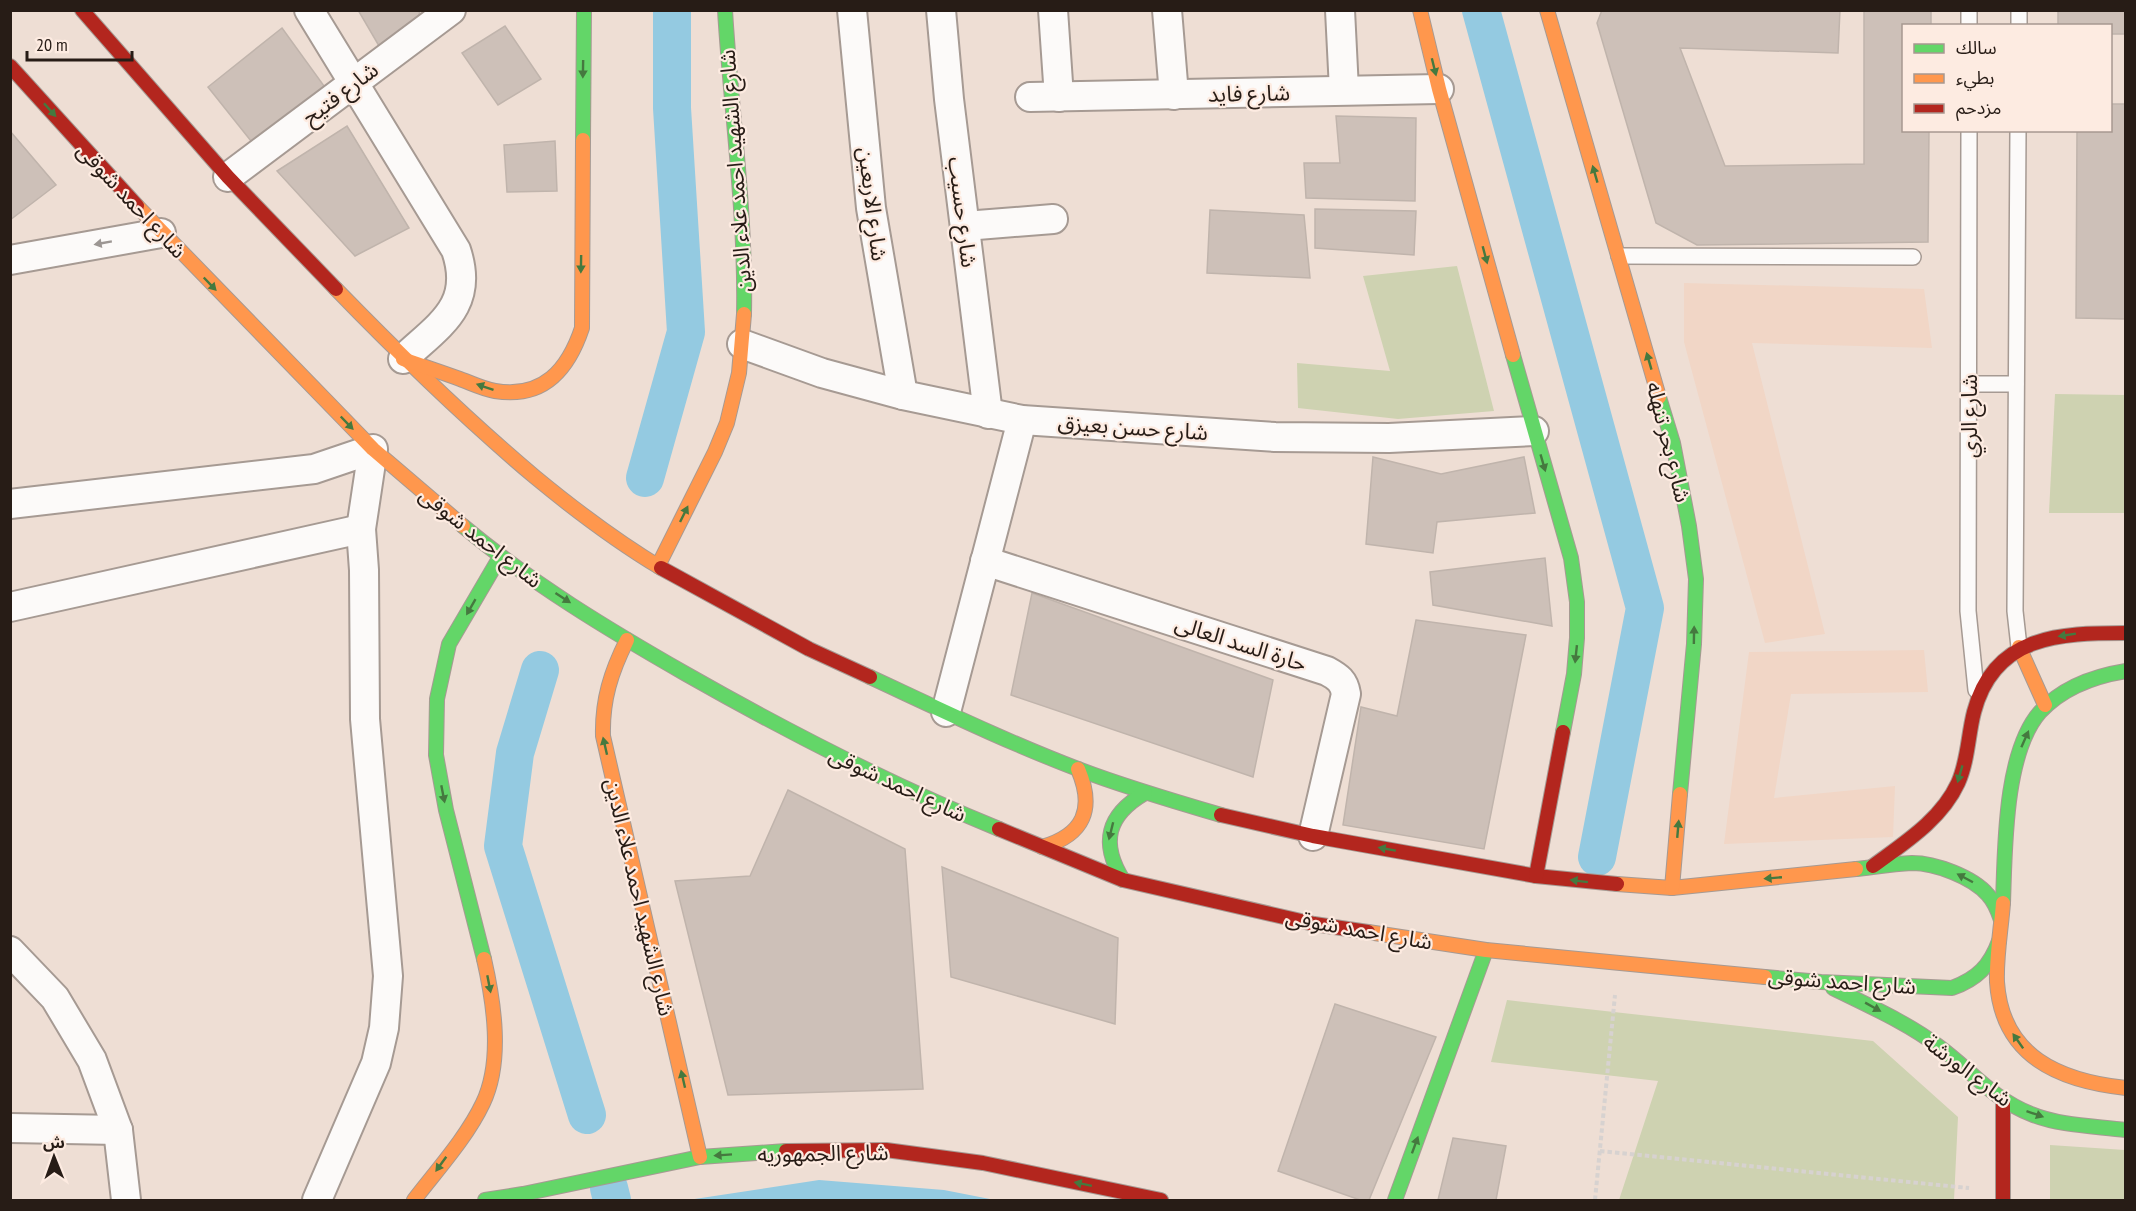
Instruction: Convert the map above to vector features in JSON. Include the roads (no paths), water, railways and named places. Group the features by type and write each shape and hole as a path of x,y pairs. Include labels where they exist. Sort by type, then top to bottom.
{"main road":[{"path":"82,10 228,177 403,359 497,445 583,516 658,566 808,649 1011,742 1078,769 1145,793 1229,817 1313,836 1536,876 1602,884 1672,888 1914,863 1936,866 1958,874 1977,885 1994,899 2001,920"},
{"path":"403,359 494,391 514,392 534,388 552,379 567,365 577,348 582,328 584,10"},
{"name":"شارع الشهيد احمد علاء الدين","path":"658,566 726,424 736,386 742,344 746,284 739,183 726,58 725,10"},
{"path":"1420,10 1439,89 1571,558 1577,602 1574,674 1536,876"},
{"name":"شارع بحر تنهله","path":"1547,10 1673,443 1689,526 1696,579 1694,644 1672,888"},
{"name":"شارع احمد شوقى","path":"10,66 161,233 373,449 500,557 627,640 824,750 942,806 1123,880 1314,924 1486,950 1821,982 1952,988 1972,981 1985,970 1994,957 1999,942"},
{"path":"414,1200 469,1127 484,1102 494,1064 495,1028 490,985 446,810 435,755 437,699 450,644 500,557"},
{"path":"1869,869 1907,841 1938,813 1958,783 1977,702 1989,676 2005,657 2019,647 2044,638 2079,633 2126,633"},
{"name":"شارع الشهيد احمد علاء الدين","path":"627,640 606,685 602,710 603,736 700,1157"},
{"path":"2019,647 2045,705"},
{"path":"2126,671 2117,671 2086,681 2045,705 2023,740 2015,765 2006,848 1998,991 2009,1027 2023,1048 2041,1062 2086,1083 2126,1088"},
{"path":"1042,847 1064,840 1081,823 1088,795 1085,781 1078,769"},
{"path":"1123,880 1110,857 1108,843 1110,831 1123,807 1145,793"},
{"path":"1395,1200 1486,950"},
{"name":"شارع الورشة","path":"1821,982 1863,1001 1938,1046 2003,1101 2033,1115 2066,1123 2126,1130"},
{"path":"2003,1101 2003,1196"},
{"name":"شارع الجمهوريه","path":"484,1200 700,1157 790,1151 886,1150 983,1163 1157,1200"}],"street":[{"path":"309,10 456,250 462,266 461,291 450,314 403,359"},
{"name":"شارع فتيح","path":"228,177 451,10"},
{"name":"شارع الاربعين","path":"852,10 871,208 903,395"},
{"name":"شارع حسيب","path":"941,10 949,99 988,414"},
{"path":"1053,10 1059,97"},
{"path":"1167,10 1174,95"},
{"path":"1340,10 1344,90"},
{"name":"شارع فايد","path":"1030,97 1439,89"},
{"path":"965,226 1053,219"},
{"path":"10,260 161,233"},
{"name":"شارع حسن بعيزق","path":"742,344 822,373 903,395 1022,420 1275,437 1389,438 1534,431"},
{"path":"946,712 1022,420"},
{"path":"10,504 314,469 373,449 361,529 364,570 365,719 388,976 384,1028 376,1063 316,1200"},
{"path":"10,607 361,529"},
{"name":"حارة السد العالى","path":"985,561 1316,667 1336,676 1344,683 1346,694 1313,836"},
{"path":"10,951 55,998 92,1060 118,1130 126,1200"},
{"path":"10,1128 118,1130"}],"lane":[{"name":"شارع الري","path":"1969,132 1968,611 1977,702"},
{"name":"شارع الري","path":"2018,132 2014,611 2019,647"},
{"path":"1619,256 1913,257"},
{"path":"1970,384 2016,384"}],"water":[{"path":"819,1180 944,1190 995,1200 688,1200"}],"waterway":[{"path":"645,478 686,332 672,108 672,10"},
{"path":"1481,10 1645,608 1597,857"},
{"path":"540,670 515,753 503,846 587,1115"},
{"path":"609,1188 612,1200"}]}
